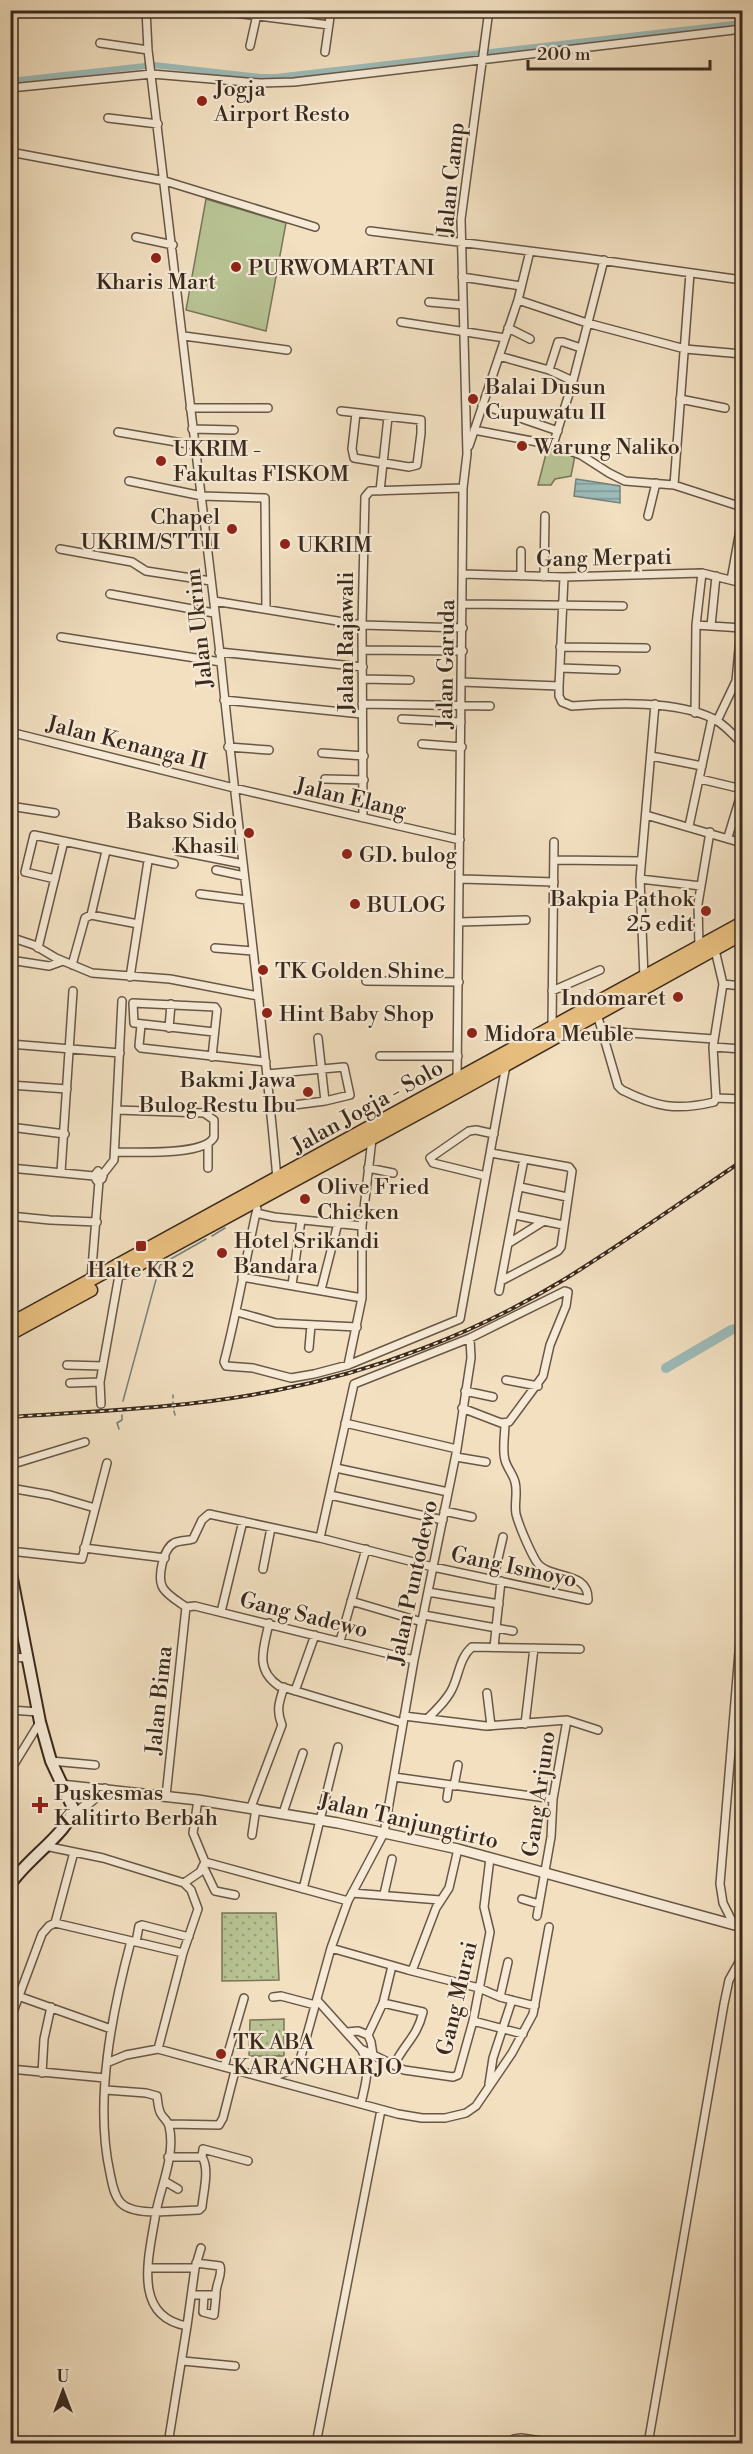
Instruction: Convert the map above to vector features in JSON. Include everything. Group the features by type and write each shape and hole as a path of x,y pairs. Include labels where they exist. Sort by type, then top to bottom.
{"highway":[{"name":"Jalan Jogja - Solo","path":"10,1324 91,1280 203,1225 255,1207 372,1137 597,1014 699,947 742,923"},
{"name":"Jalan Jogja - Solo","path":"10,1334 119,1275 277,1179 552,1027 715,950 742,934"}],"main road":[{"path":"10,1568 27,1658 51,1761 72,1804 73,1812 60,1831 25,1866 10,1885"}],"street":[{"name":"Jalan Ukrim","path":"146,10 149,59 184,336 192,429 221,662 228,747 266,1062 277,1179"},
{"path":"325,52 331,10"},
{"name":"Jalan Camp","path":"463,488 467,454 461,243 463,196 489,10"},
{"path":"602,10 641,13 649,10"},
{"path":"228,12 329,25"},
{"path":"250,46 257,14"},
{"path":"10,88 151,71 260,83 294,82 484,53 742,29"},
{"path":"100,44 148,50"},
{"path":"108,118 158,124"},
{"path":"10,152 165,181 315,227"},
{"path":"370,231 604,260 742,280"},
{"path":"136,237 173,245"},
{"path":"467,454 518,300 530,251"},
{"path":"553,446 573,381 604,260"},
{"path":"674,485 690,273"},
{"path":"462,277 521,286"},
{"path":"518,300 587,323 685,349 742,354"},
{"path":"429,302 463,305"},
{"path":"401,322 505,338"},
{"path":"508,327 530,339"},
{"path":"184,336 287,350"},
{"path":"549,370 559,342 581,348"},
{"path":"499,356 549,370 573,381"},
{"path":"680,399 725,408"},
{"path":"482,405 558,431"},
{"path":"190,408 268,408"},
{"path":"341,411 420,420 420,452 417,465 382,464 358,460 352,456 356,413"},
{"path":"388,417 380,491 463,488"},
{"path":"192,429 234,430"},
{"path":"474,430 553,446 581,455 609,473 625,480 674,485 742,507"},
{"path":"118,432 194,445"},
{"path":"129,481 202,496 265,498 266,608"},
{"path":"648,516 656,483"},
{"name":"Jalan Garuda","path":"458,1080 461,879 459,840 464,604 463,488"},
{"name":"Jalan Rajawali","path":"363,818 362,625 365,497 370,491 380,491"},
{"path":"544,516 544,577"},
{"path":"732,580 742,519"},
{"path":"60,549 132,562 146,571 211,581"},
{"path":"521,551 521,576"},
{"path":"695,713 696,625 702,573"},
{"name":"Gang Merpati","path":"464,574 564,577 702,573 742,583"},
{"path":"711,626 716,576"},
{"path":"564,577 559,686 559,696 562,702 572,706 655,704 695,713 715,719 742,744"},
{"path":"110,594 214,612"},
{"path":"213,601 362,625 463,628"},
{"path":"464,604 623,606"},
{"path":"689,826 715,719 731,693 738,671 742,628 696,625"},
{"path":"61,637 221,662"},
{"path":"560,647 646,648"},
{"path":"363,650 463,651"},
{"path":"219,652 363,667"},
{"path":"560,668 616,670"},
{"path":"363,679 410,680"},
{"path":"462,682 559,686"},
{"path":"225,700 362,714"},
{"path":"362,704 490,706"},
{"path":"646,982 640,879 655,704"},
{"path":"402,719 461,722"},
{"name":"Jalan Kenanga II","path":"10,732 234,788"},
{"path":"422,744 462,747"},
{"path":"228,747 269,750"},
{"path":"322,753 364,756"},
{"path":"651,756 702,766"},
{"path":"325,779 363,780"},
{"path":"700,779 742,790 728,837"},
{"name":"Jalan Elang","path":"234,788 459,840"},
{"path":"10,806 55,813"},
{"path":"646,815 728,837 742,843"},
{"path":"699,947 697,924 710,832"},
{"path":"55,879 25,872 34,835 148,861 174,864"},
{"path":"38,948 64,841"},
{"path":"552,1027 554,842"},
{"path":"92,915 106,851"},
{"path":"177,851 243,864"},
{"path":"555,860 641,861"},
{"path":"130,976 148,861"},
{"path":"216,870 244,876"},
{"path":"11,892 14,878"},
{"path":"461,879 554,882"},
{"path":"640,879 701,886"},
{"path":"200,894 247,900"},
{"path":"72,965 85,918 92,915 138,924"},
{"path":"459,921 526,920"},
{"path":"10,938 92,973 170,979 258,996"},
{"path":"215,948 253,951"},
{"path":"715,950 723,984 714,1043 716,1099"},
{"path":"10,960 49,966 63,961"},
{"path":"552,991 600,970"},
{"path":"366,981 459,982"},
{"path":"723,984 742,986"},
{"path":"61,1172 73,991"},
{"path":"91,1280 99,1177 112,1165 115,1152 123,1001"},
{"path":"212,1057 217,1010 215,1006 133,1002 133,1022 141,1025 214,1032"},
{"path":"169,1028 171,1004"},
{"path":"597,1014 618,1086 622,1090 656,1105 701,1105 716,1099 742,1100"},
{"path":"141,1025 139,1046 141,1048 266,1062"},
{"path":"603,1031 714,1043 742,1049"},
{"path":"318,1038 325,1101"},
{"path":"10,1044 120,1053"},
{"path":"380,1056 458,1056"},
{"path":"362,1226 301,1220 255,1207 237,1312 224,1362 226,1366 253,1368 291,1378 348,1365 460,1319 506,1065"},
{"path":"267,1074 344,1067 347,1072 348,1097 271,1108"},
{"path":"10,1085 67,1089"},
{"path":"115,1152 195,1149 208,1144 214,1137 215,1126 207,1114 117,1110"},
{"path":"10,1127 65,1134"},
{"path":"486,1176 437,1165 430,1162 430,1158 469,1131 477,1130 494,1134"},
{"path":"348,1365 362,1298 362,1226 372,1137"},
{"path":"208,1144 208,1168"},
{"path":"490,1153 571,1168 561,1246 558,1251 501,1281"},
{"path":"499,1292 524,1159"},
{"path":"10,1168 99,1177"},
{"path":"368,1168 393,1173"},
{"path":"520,1187 567,1197"},
{"path":"10,1215 97,1222"},
{"path":"515,1215 562,1225"},
{"path":"292,1285 301,1220"},
{"path":"509,1243 544,1221"},
{"path":"321,1290 338,1223"},
{"path":"101,1404 100,1382 119,1275"},
{"path":"242,1277 362,1298"},
{"path":"320,1538 354,1384 470,1338 565,1291 568,1292 566,1306 550,1345 543,1376 538,1386 509,1422 506,1423 462,1408"},
{"path":"237,1312 276,1323 357,1327"},
{"path":"309,1348 311,1325"},
{"name":"Jalan Puntodewo","path":"269,2079 297,2066 331,1948 348,1901 384,1833 414,1660 456,1453 471,1359 470,1338"},
{"path":"67,1365 103,1366"},
{"path":"506,1380 538,1386"},
{"path":"70,1383 100,1382"},
{"path":"465,1391 493,1397"},
{"path":"345,1423 486,1462"},
{"name":"Gang Ismoyo","path":"165,1558 168,1548 174,1543 193,1539 202,1520 208,1514 320,1538 434,1567 588,1600 588,1593 584,1585 537,1563 516,1514 515,1480 504,1452 506,1423"},
{"path":"10,1465 86,1442"},
{"path":"10,1551 79,1560 82,1558 107,1463"},
{"path":"336,1468 448,1492"},
{"path":"10,1488 67,1499 95,1508"},
{"path":"330,1495 443,1520"},
{"path":"444,1511 472,1517"},
{"path":"221,1612 243,1521"},
{"path":"263,1569 271,1528"},
{"path":"493,1580 503,1537"},
{"path":"84,1548 165,1558 161,1576 163,1588 186,1607"},
{"path":"340,1641 366,1550"},
{"path":"494,1647 501,1581"},
{"path":"428,1592 499,1604"},
{"path":"351,1601 423,1618 513,1631"},
{"name":"Gang Sadewo","path":"186,1607 195,1606 269,1623 414,1660"},
{"name":"Jalan Bima","path":"166,1796 186,1607"},
{"path":"738,1926 723,1903 720,1884 742,1616"},
{"path":"269,1623 263,1665 270,1680 295,1691 404,1719 428,1718 490,1726 567,1720 598,1730"},
{"path":"295,1691 315,1635"},
{"path":"428,1718 453,1689 458,1670 469,1649 494,1647 580,1649"},
{"path":"525,1724 534,1648"},
{"path":"10,1657 27,1658"},
{"path":"252,1835 254,1808 282,1725 277,1713 284,1687"},
{"path":"488,1693 490,1726"},
{"path":"10,1710 40,1717 10,1771"},
{"name":"Gang Arjuno","path":"537,1916 551,1837 553,1799 567,1720"},
{"path":"303,1889 338,1747"},
{"path":"283,1813 303,1753"},
{"path":"51,1761 95,1765"},
{"path":"447,1798 458,1765"},
{"path":"394,1777 553,1799"},
{"name":"Jalan Tanjungtirto","path":"61,1785 198,1800 319,1819 458,1849 738,1926"},
{"path":"73,1812 79,1811 105,1789"},
{"path":"198,1800 193,1833 204,1864 215,1891 235,1895"},
{"path":"45,1846 103,1858 184,1883 190,1890 198,1909 183,1953 158,2049"},
{"path":"412,1971 419,1948 440,1900 449,1888 458,1849"},
{"path":"55,1923 74,1852"},
{"path":"384,1894 392,1858"},
{"name":"Gang Murai","path":"394,2065 414,2073 453,2077 458,2075 473,2021 490,1932 484,1907 490,1858"},
{"path":"184,1883 200,1872 204,1864"},
{"path":"204,1864 348,1901"},
{"path":"352,1893 440,1900"},
{"path":"522,1899 539,1904"},
{"path":"10,2020 42,1934 55,1923 183,1953"},
{"path":"189,1937 139,1926 117,1992 111,2029 109,2062 105,2078 105,2135 108,2166 117,2197 122,2204 132,2209 156,2212 201,2209 206,2166 201,2153 203,2149 248,2161"},
{"path":"109,2062 126,2055 158,2049 381,2110 422,2118 458,2116 476,2106 523,2034 535,2006 549,1927"},
{"path":"331,1948 479,1988 500,1997 535,2006"},
{"path":"648,2444 724,2004 733,1971 742,1957"},
{"path":"500,1997 508,1962"},
{"path":"373,2055 368,2035 383,2003 392,1966"},
{"path":"273,1997 281,1995 316,2002 361,2049 367,2058 368,2069 361,2104"},
{"path":"18,1996 111,2029"},
{"path":"224,2067 244,1998"},
{"path":"489,2087 493,2058 512,2000"},
{"path":"361,2049 394,2065 404,2046 413,2039 423,2012 383,2003"},
{"path":"42,2073 44,2039 51,2007"},
{"path":"473,2021 523,2034"},
{"path":"347,2032 358,2031 368,2035"},
{"path":"10,2069 105,2078"},
{"path":"169,2124 219,2125 223,2118 235,2071"},
{"path":"106,2090 155,2095 161,2114 169,2124 165,2182 160,2191 156,2212 147,2289 157,2311 167,2320 187,2326"},
{"path":"316,2444 381,2110"},
{"path":"168,2157 202,2157"},
{"path":"165,2182 178,2189"},
{"path":"168,2444 183,2361 195,2266 201,2248"},
{"path":"149,2268 222,2267 217,2282 216,2313 203,2312 204,2295"},
{"path":"192,2295 216,2295"},
{"path":"183,2361 236,2366"},
{"path":"513,2444 514,2439 521,2438 563,2444"}],"green space":[{"name":"PURWOMARTANI","path":"206,199 286,223 266,331 186,310"},
{"path":"548,446 575,455 571,476 555,479 551,485 538,485"},
{"path":"222,1913 276,1913 279,1980 222,1981"},
{"path":"284,2019 284,2056 249,2056 250,2020"}],"water":[{"path":"576,479 620,486 620,503 574,496"}],"waterway":[{"path":"10,81 154,65 276,77 742,23"},
{"path":"212,1236 225,1228"},
{"path":"123,1401 160,1265 206,1239"},
{"path":"666,1368 731,1330 742,1327"},
{"path":"174,1411 175,1415"},
{"path":"119,1429 117,1423 122,1420 122,1415"}],"railway":[{"path":"10,1417 142,1408 241,1397 349,1373 424,1348 531,1299 610,1250 742,1161"}],"place":[{"name":"Jogja Airport Resto","path":"202,101"},
{"name":"Kharis Mart","path":"156,258"},
{"name":"PURWOMARTANI","path":"236,267"},
{"name":"Balai Dusun Cupuwatu II","path":"473,399"},
{"name":"Warung Naliko","path":"522,446"},
{"name":"UKRIM - Fakultas FISKOM","path":"161,461"},
{"name":"Chapel UKRIM/STTII","path":"232,529"},
{"name":"UKRIM","path":"285,544"},
{"name":"Bakso Sido Khasil","path":"249,833"},
{"name":"GD. bulog","path":"347,854"},
{"name":"BULOG","path":"355,904"},
{"name":"Bakpia Pathok 25 edit","path":"706,911"},
{"name":"TK Golden Shine","path":"263,970"},
{"name":"Indomaret","path":"678,997"},
{"name":"Hint Baby Shop","path":"267,1013"},
{"name":"Midora Meuble","path":"472,1033"},
{"name":"Bakmi Jawa Bulog Restu Ibu","path":"308,1092"},
{"name":"Olive Fried Chicken","path":"305,1199"},
{"name":"Halte KR 2","path":"141,1246"},
{"name":"Hotel Srikandi Bandara","path":"222,1253"},
{"name":"Puskesmas Kalitirto Berbah","path":"40,1805"},
{"name":"TK ABA KARANGHARJO","path":"221,2054"}]}
